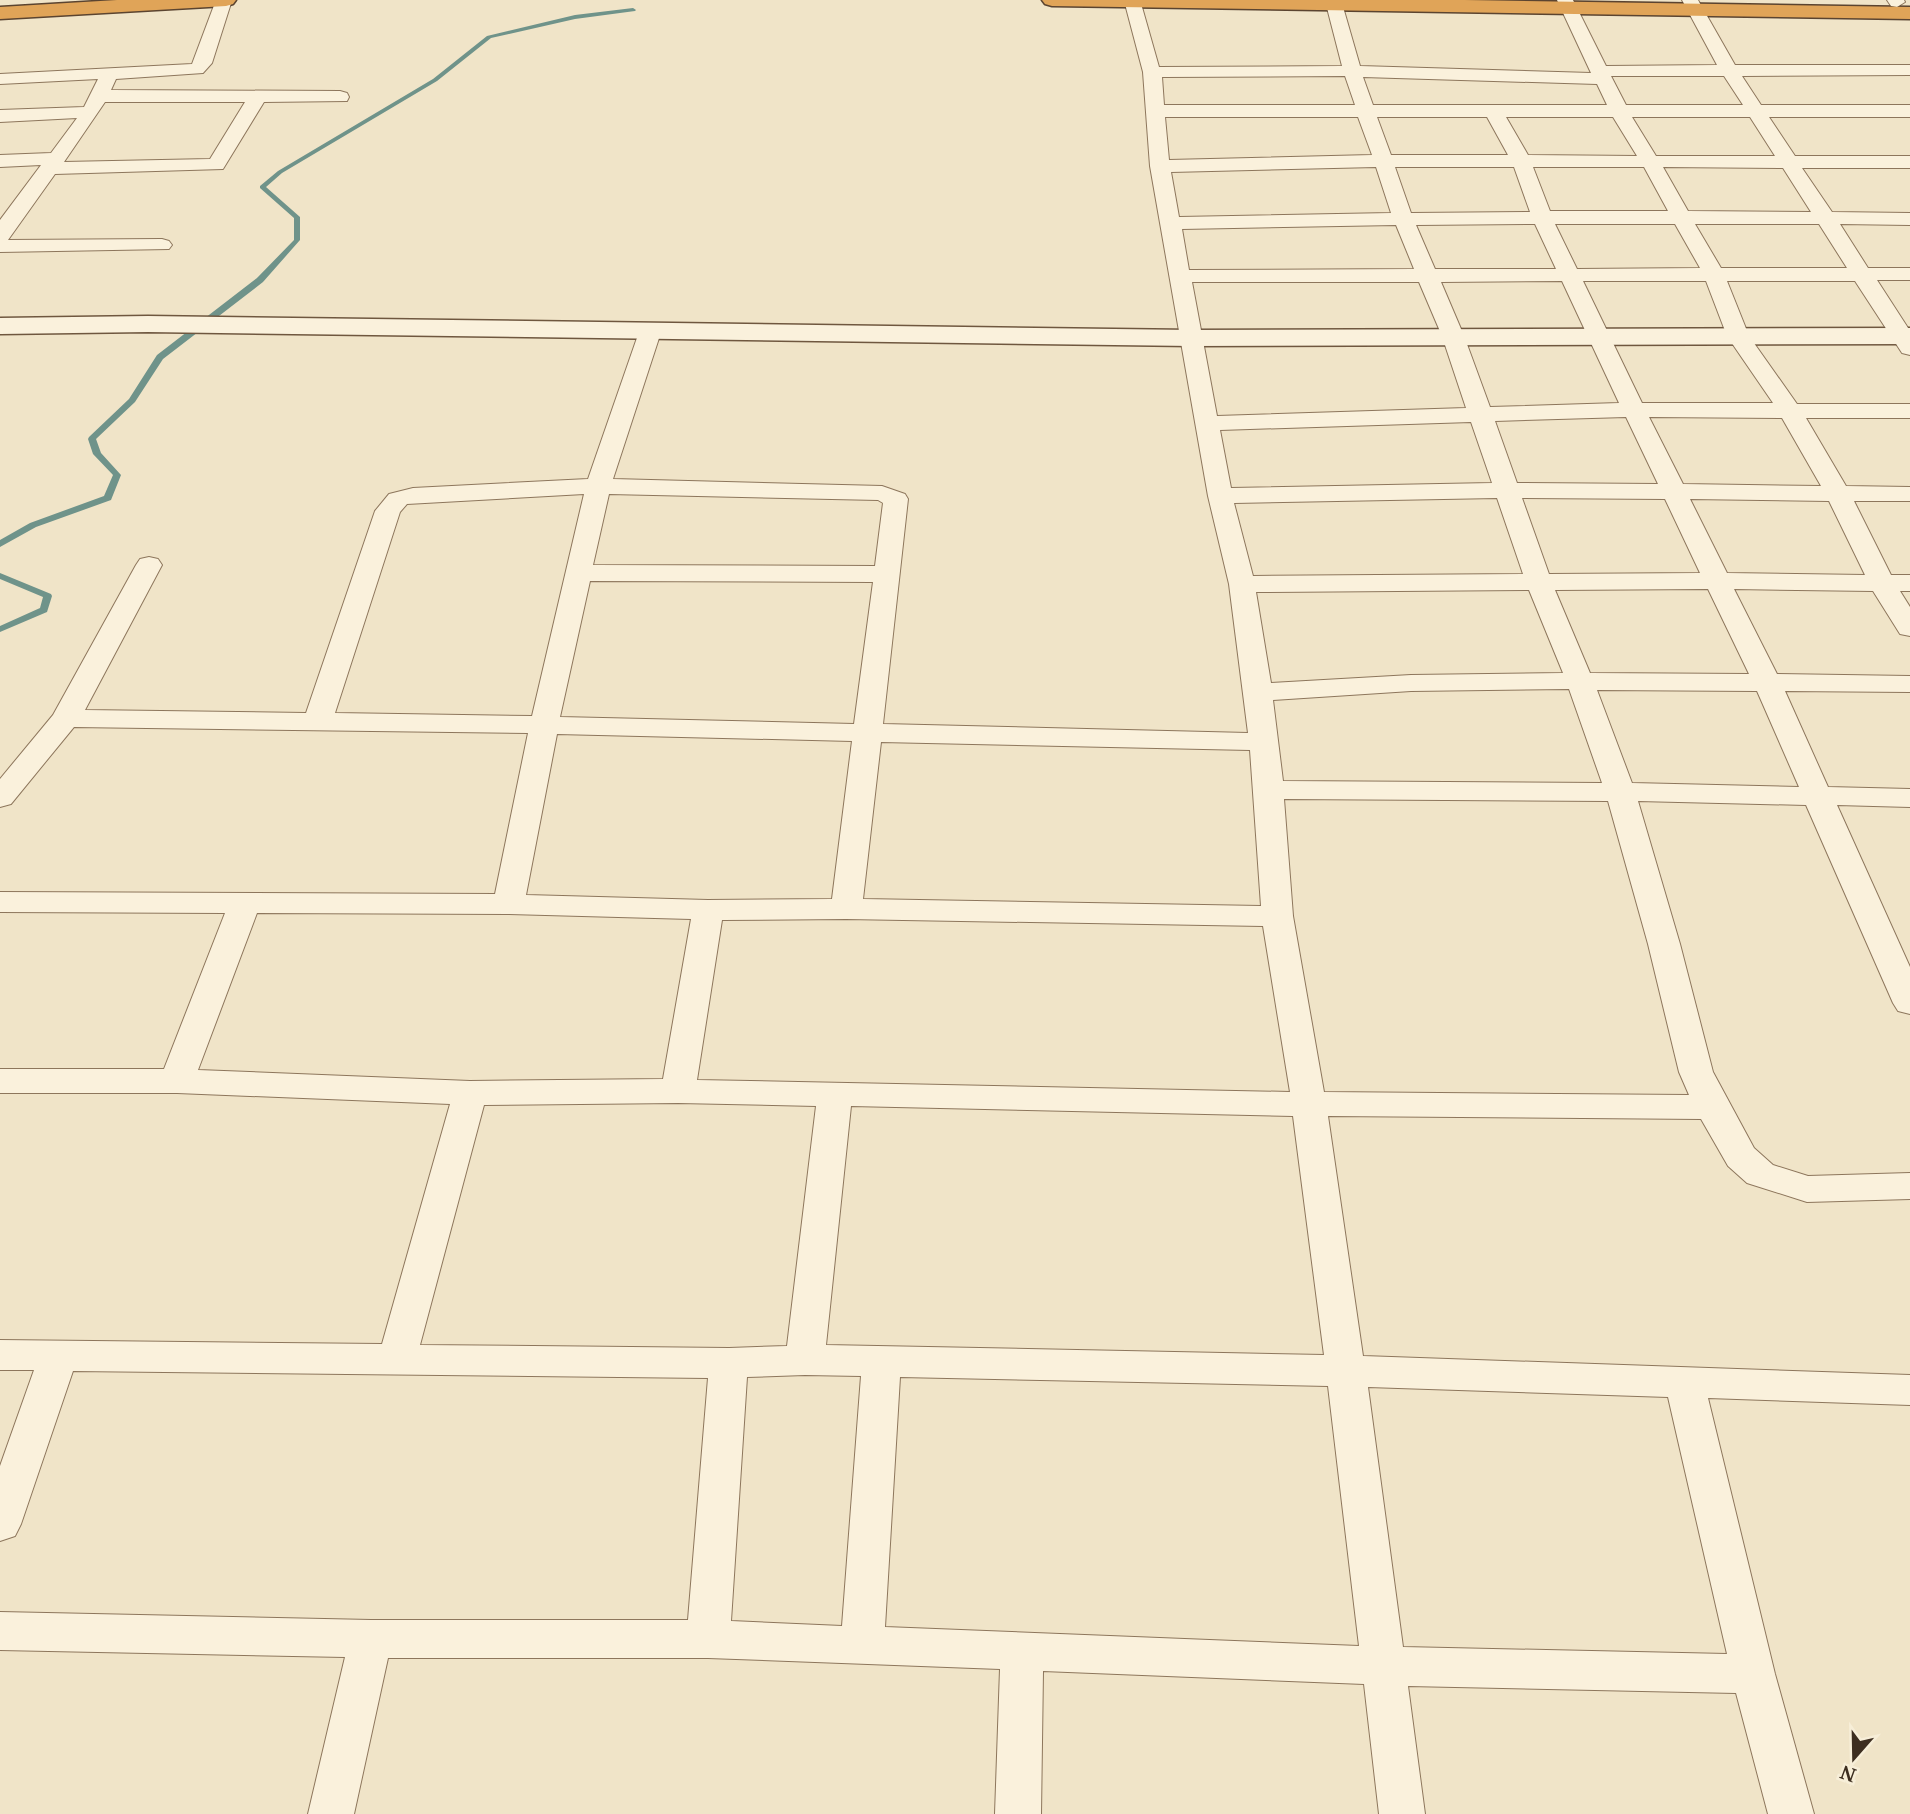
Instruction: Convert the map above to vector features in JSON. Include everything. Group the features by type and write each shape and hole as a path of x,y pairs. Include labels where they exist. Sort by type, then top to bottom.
{"highway":[{"path":"0,1 10,0"},
{"path":"0,13 136,3 225,0"},
{"path":"1052,0 1904,8"},
{"path":"1780,0 1904,8"}],"street":[{"path":"0,79 197,69 203,63 225,0"},
{"path":"1132,1 1153,72 1160,166 1220,496 1242,584 1264,742 1277,916 1309,1104 1385,1666 1402,1814"},
{"path":"1333,2 1352,71 1403,218 1453,336 1539,582 1580,681 1620,792 1664,943 1696,1072 1712,1107 1741,1157 1760,1174 1807,1189 1910,1186"},
{"path":"1567,4 1619,111 1714,275 1738,336 1790,411 1838,493 1882,583 1910,628"},
{"path":"1693,5 1729,70 1907,340"},
{"path":"1153,72 1352,71 1601,75 1729,70 1910,71"},
{"path":"0,236 8,208 52,163 94,104 108,74"},
{"path":"0,161 216,164 258,96"},
{"path":"0,116 94,104 258,96 340,97"},
{"path":"1493,110 1522,163 1542,217 1598,336 1767,683 1816,798 1910,1003"},
{"path":"1157,111 1910,111"},
{"path":"1160,166 1385,162 1910,162"},
{"path":"1171,223 1680,216 1910,219"},
{"path":"0,246 162,245"},
{"path":"1182,276 1910,274"},
{"path":"0,326 148,324 1192,338 1738,336 1907,340"},
{"path":"509,904 544,725 598,486 650,332"},
{"path":"1208,423 1635,410 1910,411"},
{"path":"318,721 388,510 398,499 413,495 598,486 882,493 896,499 846,909"},
{"path":"1220,496 1509,490 1910,494"},
{"path":"0,798 66,718 149,565"},
{"path":"580,573 886,574"},
{"path":"1242,584 1719,581 1910,583"},
{"path":"1258,692 1410,683 1580,681 1910,684"},
{"path":"66,718 544,725 1264,742"},
{"path":"1269,790 1620,792 1910,798"},
{"path":"0,902 509,904 708,911 846,909 1277,916"},
{"path":"177,1081 245,902"},
{"path":"678,1091 708,911"},
{"path":"0,1081 177,1081 470,1093 678,1091 1309,1104 1712,1107"},
{"path":"397,1360 470,1093"},
{"path":"805,1360 835,1093"},
{"path":"0,1355 729,1363 805,1360 1346,1371 1910,1390"},
{"path":"0,1524 58,1357"},
{"path":"708,1639 729,1363"},
{"path":"862,1644 881,1363"},
{"path":"1684,1382 1754,1674 1791,1814"},
{"path":"0,1632 372,1639 708,1639 1385,1666 1754,1674"},
{"path":"331,1814 372,1639"},
{"path":"1018,1814 1022,1653"}],"waterway":[{"path":"0,544 33,525 108,498 117,475 97,454 92,439 132,400 160,357 260,280 297,240 297,217 262,187 280,172 435,80 489,37 575,17 633,10"},
{"path":"0,576 48,596 44,610 0,629"}]}
